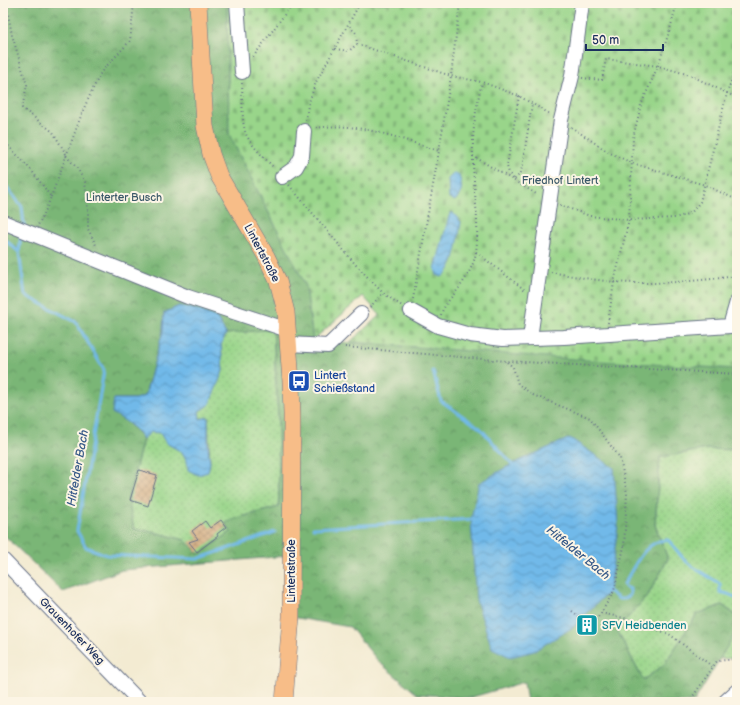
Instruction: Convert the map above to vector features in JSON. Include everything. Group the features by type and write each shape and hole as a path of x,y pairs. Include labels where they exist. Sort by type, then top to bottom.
{"main road":[{"name":"Lintertstraße","path":"198,3 204,119 211,154 219,176 266,256 278,281 286,312 292,415 291,610 284,702"}],"street":[{"path":"237,3 242,72"},
{"path":"530,338 561,120 572,76 582,3"},
{"path":"282,177 296,167 302,156 304,131"},
{"path":"3,222 288,337 328,346 361,314"},
{"path":"411,311 438,326 470,335 503,339 730,326 737,302"},
{"name":"Grauenhofer Weg","path":"3,560 140,702"},
{"path":"726,702 737,691"}],"path":[{"path":"6,3 12,35 26,85 22,108 52,132 85,182 88,210 88,229 96,246 106,257 103,263"},
{"path":"36,236 38,225 51,197 84,108 101,72 130,41 134,3"},
{"path":"360,3 316,82 308,105 304,131 344,126 365,129 439,151"},
{"path":"361,314 383,293 411,311 451,76 459,4 453,3"},
{"path":"606,334 614,282 629,220 633,138 641,105 658,66 677,3"},
{"path":"335,49 349,51 357,44 356,33 348,25"},
{"path":"572,76 602,80 606,59 658,66 690,75 737,98"},
{"path":"473,156 550,202 590,216 629,220 676,218 691,214 700,202 727,93 737,65"},
{"path":"438,326 442,309 461,286 472,265 476,252 478,227 473,156 475,112 482,82"},
{"path":"514,180 507,166 519,96"},
{"path":"514,180 519,175 522,168 532,104"},
{"path":"3,140 32,171 51,197"},
{"path":"476,252 536,298"},
{"path":"540,271 614,282 651,283 705,280 737,276"},
{"path":"328,346 506,361 737,374"},
{"path":"506,361 513,367 518,384 533,395 590,418 620,458 627,493 624,547 614,591 596,620"},
{"path":"572,610 581,618"},
{"path":"601,613 624,618 669,634 713,667"},
{"path":"689,702 717,661 737,659"}],"green space":[{"name":"Linterter Busch","path":"3,3 227,3 229,134 306,286 313,340 737,369 737,450 708,449 660,457 655,525 668,559 648,595 617,630 643,680 664,665 697,614 722,605 737,616 737,630 694,702 527,702 524,682 469,698 417,694 379,662 350,627 286,616 287,556 122,570 63,592 3,534","holes":["179,306 217,318 226,334 273,329 278,417 279,507 237,518 225,523 231,532 199,554 185,540 154,532 134,529 128,498 143,439 124,419 115,399 135,399 145,396 163,331 164,313","581,618 575,626 510,657"]},
{"name":"Friedhof Lintert","path":"227,3 737,3 737,369 599,361 350,342 380,315 363,296 313,340 306,286 229,134"},
{"path":"273,329 278,417 279,507 237,518 225,524 231,532 199,554 185,540 154,532 134,529 128,498 143,439 151,432 160,433 166,443 182,452 187,461 210,463 208,417 200,419 199,411 223,371 221,344 226,334"},
{"path":"708,449 737,450 737,616 722,605 697,614 664,665 643,680 617,630 648,595 668,559 655,525 660,457"},
{"path":"737,630 737,658 718,659"}],"water":[{"path":"454,173 459,175 461,186 461,192 455,201 449,198 448,179"},
{"path":"452,212 461,222 458,244 451,266 442,277 437,275 435,269 449,216"},
{"path":"179,306 198,310 217,318 226,334 221,344 223,371 209,405 199,411 200,419 208,417 208,447 210,463 208,472 198,475 188,470 187,461 182,452 166,443 160,433 151,432 143,439 133,427 112,413 114,399 135,399 145,396 163,331 164,313"},
{"path":"570,438 614,468 618,525 609,592 581,618 575,626 534,651 510,657 492,648 476,600 471,519 479,483 512,464"}],"building":[{"path":"139,470 157,475 148,506 130,500"},
{"path":"221,520 226,527 217,534 218,536 197,552 189,542 198,539 192,531 205,521 210,528"},
{"name":"SFV Heidbenden","path":"588,618 593,623 586,632 580,626"}],"waterway":[{"name":"Hitfelder Bach","path":"3,182 22,207 24,225"},
{"name":"Hitfelder Bach","path":"21,234 19,252 25,295 76,322 104,370 77,531 86,547 107,555 197,559 275,532"},
{"path":"3,238 19,252"},
{"path":"433,371 441,401 480,428 513,466"},
{"name":"Hitfelder Bach","path":"313,528 474,519"},
{"name":"Hitfelder Bach","path":"607,590 619,599 624,599 630,595 630,589 625,587 624,584 637,562 653,544 668,540 687,562 720,584 720,592 737,598"}],"place":[{"name":"Lintert Schießstand","path":"299,381"},
{"name":"SFV Heidbenden","path":"587,625"}]}
